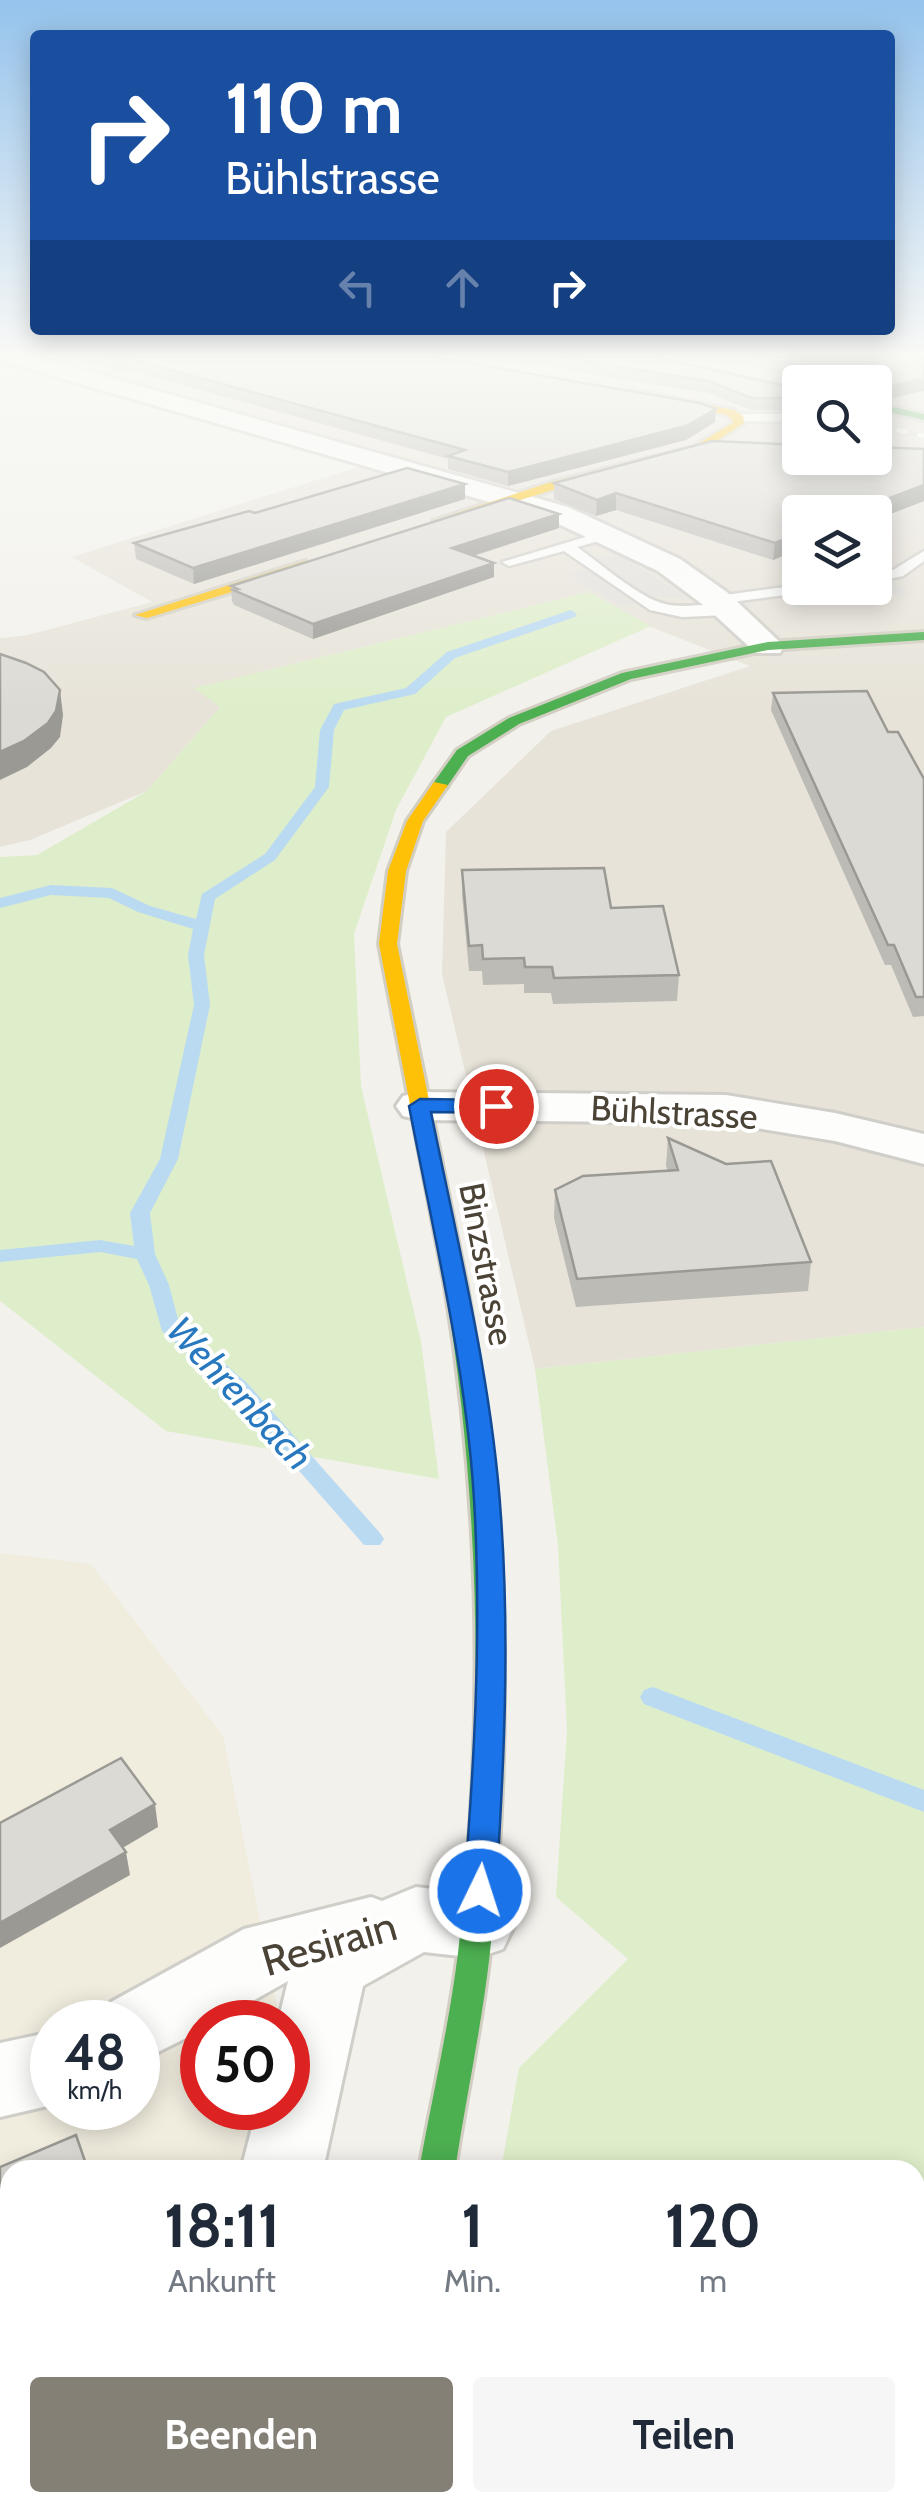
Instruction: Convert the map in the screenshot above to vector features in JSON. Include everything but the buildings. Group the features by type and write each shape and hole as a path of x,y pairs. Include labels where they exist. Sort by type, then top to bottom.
{"main road":[{"path":"417,528 603,474"},
{"path":"142,615 324,558"},
{"name":"Binzstrasse","path":"437,2160 447,1922 492,1714 488,1516 472,1374 388,944 397,871 415,822 462,754 514,721 627,676 712,655 768,646 924,636"}],"street":[{"path":"427,474 510,498 609,534 669,565 768,646"},
{"name":"Bühlstrasse","path":"420,1106 726,1109 834,1127 924,1150"},
{"path":"284,2160 330,1966 447,1922"},
{"name":"Resirain","path":"160,2014 270,1952 447,1922"},
{"path":"0,2080 30,2074"}],"lane":[{"path":"509,562 609,534"},
{"path":"566,546 655,607 682,612 782,593"},
{"path":"892,574 924,554"}],"shaded area":[{"path":"336,474 924,474 924,1327 535,1369 442,974 446,832 551,731 750,666 651,627 589,592 195,688 221,706 147,791 30,840 0,847 0,638 28,635 152,602 72,557"},
{"path":"568,556 625,557 686,598 654,597 622,607 570,576 586,567"},
{"path":"894,582 910,593 892,595"},
{"path":"0,1553 91,1564 223,1736 276,2000 180,2000 180,2130 254,2130 246,2160 0,2160"}],"green space":[{"path":"589,592 651,626 446,717 396,810 354,934 361,1086 421,1342 439,1479 166,1431 0,1301 0,857 37,855 147,791 220,707 194,688"},
{"path":"924,1327 924,2160 503,2160 519,2068 628,1959 556,1897 567,1730 558,1545 535,1369"}],"waterway":[{"path":"202,926 208,897 270,857 322,787 327,730 339,707 410,691 451,655 571,614"},
{"path":"0,903 51,890 112,893 144,909 202,926"},
{"path":"145,1254 140,1213 169,1159 202,1005 196,955 202,926"},
{"name":"Wehrenbach","path":"0,1256 100,1246 145,1254"},
{"name":"Wehrenbach","path":"145,1254 159,1285 169,1326 240,1389 372,1539"},
{"name":"Wehrenbach","path":"653,1697 924,1801"}],"traffic: fast":[{"path":"440,785 462,753 514,721 627,676 768,646 924,636"},
{"path":"439,2160 474,1953 484,1842 490,1683 486,1524 479,1444 456,1286"}],"traffic: slow":[{"path":"439,521 598,474"},
{"path":"142,615 305,565"},
{"path":"440,785 415,821 397,871 388,944 456,1286"}],"route":[{"path":"480,1891 492,1714 488,1516 472,1374 420,1106 496,1106"}]}
